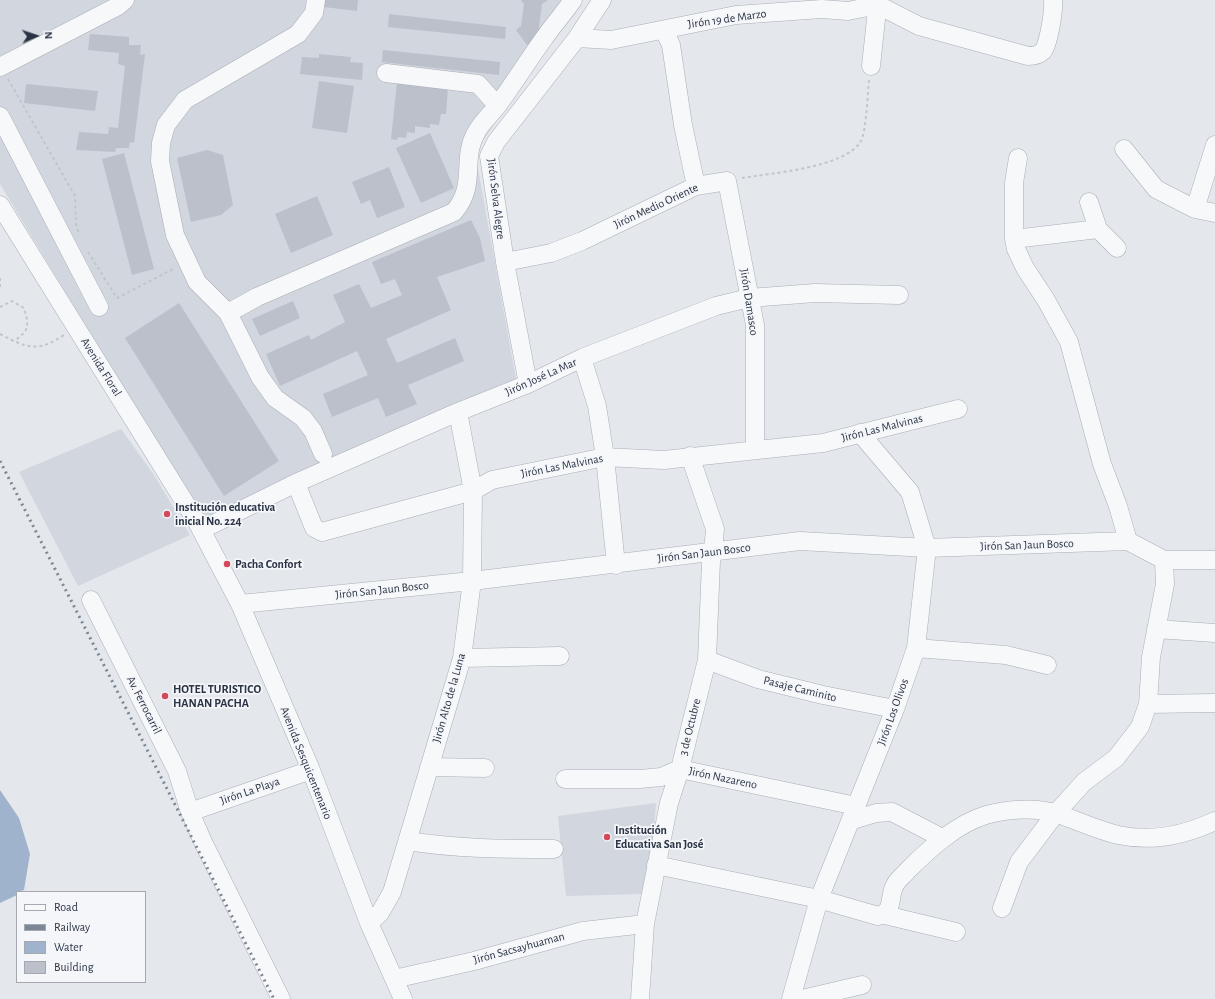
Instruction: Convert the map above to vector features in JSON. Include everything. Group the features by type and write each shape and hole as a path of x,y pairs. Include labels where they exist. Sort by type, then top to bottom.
{"street":[{"path":"0,66 118,6 126,0"},
{"path":"316,0 314,13 298,34 186,100 166,125 161,143 160,161 175,235 197,282 228,313 260,377 275,398 303,418 313,431 324,454"},
{"path":"228,313 257,297 454,212 463,201 468,188 469,146 477,130 497,105 547,35 560,20 572,0"},
{"name":"Jirón Selva Alegre","path":"528,384 505,262 489,156 496,142 577,38 602,0"},
{"path":"870,66 878,2 919,26 1028,56 1036,56 1044,50 1050,28 1053,0"},
{"name":"Jirón 19 de Marzo","path":"577,38 611,40 736,15 822,9 848,11 878,2"},
{"path":"664,30 671,44 683,125 696,186"},
{"path":"386,73 478,84 497,105"},
{"path":"0,116 99,307"},
{"path":"1195,209 1215,146"},
{"path":"1124,149 1156,189 1195,209 1215,213"},
{"path":"1018,158 1014,183 1014,238 1025,268 1046,300 1069,342 1102,464 1118,506 1128,541"},
{"name":"Jirón Medio Oriente","path":"505,262 551,253 582,241 696,186 727,181"},
{"name":"Jirón Damasco","path":"727,181 755,325 755,449"},
{"path":"1089,202 1098,229 1117,248"},
{"name":"Avenida Floral","path":"0,205 200,530"},
{"path":"1014,238 1098,229"},
{"name":"Jirón José La Mar","path":"200,530 296,483 458,412 528,384 582,358 716,306 749,298 815,293 899,295"},
{"path":"582,358 597,406 605,457 616,565"},
{"name":"Jirón Las Malvinas","path":"296,483 314,528 322,532 473,491 492,480 605,457 664,460 755,449 823,443 958,409"},
{"name":"Jirón Alto de la Luna","path":"369,923 380,912 392,892 462,658 472,581 473,491 458,412"},
{"name":"Jirón Los Olivos","path":"791,999 820,899 895,709 916,648 927,548 910,492 860,433"},
{"name":"3 de Octubre","path":"640,999 645,924 656,865 669,803 680,769 707,660 710,561 713,552 715,529 690,456"},
{"name":"Avenida Sesquicentenario","path":"200,530 240,604 311,770 369,923 403,999"},
{"name":"Jirón San Jaun Bosco","path":"240,604 616,565 800,541 927,548 1128,541 1164,560"},
{"path":"1002,908 1019,862 1056,813 1084,782 1116,758 1140,727 1148,704 1151,657 1165,584 1164,560 1215,560"},
{"name":"Av. Ferrocarril","path":"91,600 177,771 190,812 203,842 281,999"},
{"path":"1156,629 1215,633"},
{"path":"916,648 1006,655 1048,664"},
{"path":"462,658 560,656"},
{"name":"Pasaje Caminito","path":"707,660 758,679 823,695 895,709"},
{"path":"1148,704 1215,703"},
{"path":"429,767 485,768"},
{"name":"Jirón Nazareno","path":"565,779 640,779 661,777 680,769 853,814"},
{"name":"Jirón La Playa","path":"190,812 311,770"},
{"path":"881,915 889,910 895,885 942,838 984,816 1018,809 1056,813 1081,824 1119,835 1143,838 1171,836 1200,828 1215,821"},
{"path":"853,814 892,812 942,838"},
{"path":"408,841 436,846 482,849 554,849"},
{"path":"656,865 820,899 956,932"},
{"name":"Jirón Sacsayhuaman","path":"394,978 474,961 583,931 645,924"},
{"path":"802,999 862,985"}],"path":[{"path":"0,66 75,196 76,224 80,238"},
{"path":"727,181 824,164 844,156 856,148 862,140 870,66"},
{"path":"88,251 117,298 188,262"},
{"path":"0,280 0,288"},
{"path":"0,307 12,301 24,308 28,323 24,334 14,341"},
{"path":"0,334 29,347 50,344 65,334"}],"shaded area":[{"path":"0,0 581,0 475,152 516,379 204,519 200,515 0,184"},
{"path":"121,429 154,475 190,535 78,586 19,472"},
{"name":"Institución Educativa San José","path":"656,803 652,857 642,894 566,896 558,816"}],"water":[{"path":"0,790 19,818 30,854 24,890 16,891 16,895 0,903"}],"building":[{"path":"325,0 358,0 357,11 324,7"},
{"path":"521,0 548,0 542,4 539,27 544,33 527,45 516,30 521,26 524,4"},
{"path":"389,14 506,27 505,39 388,27"},
{"path":"90,34 129,37 129,45 141,45 140,55 145,54 134,143 130,142 129,148 116,148 115,152 76,150 79,132 108,134 109,127 118,128 125,66 118,64 119,53 88,50"},
{"path":"383,50 500,62 499,75 382,62"},
{"path":"319,54 351,57 350,62 363,63 362,80 300,74 302,57 319,58"},
{"path":"319,81 354,86 347,133 312,128"},
{"path":"397,82 448,88 446,114 441,114 439,125 430,124 430,128 415,126 415,133 407,132 406,138 398,137 397,140 391,139"},
{"path":"26,84 98,91 95,111 24,103"},
{"path":"430,133 454,188 421,203 396,148"},
{"path":"207,150 223,155 233,205 221,215 191,222 177,158"},
{"path":"124,153 154,269 132,275 102,159"},
{"path":"389,167 405,207 377,218 370,200 361,204 352,182"},
{"path":"317,196 333,235 291,253 275,214"},
{"path":"471,220 480,238 485,261 437,277 451,310 386,339 397,363 455,338 464,361 408,385 417,404 386,417 378,398 332,417 323,394 368,375 357,351 280,386 266,354 309,335 311,340 345,322 333,295 359,284 371,308 402,295 395,279 381,284 372,262"},
{"path":"293,301 300,318 260,336 252,319"},
{"path":"179,303 279,461 224,496 125,338"}],"railway":[{"path":"0,461 274,999"}],"place":[{"name":"Institución educativa inicial No. 224","path":"167,514"},
{"name":"Pacha Confort","path":"227,564"},
{"name":"HOTEL TURISTICO HANAN PACHA","path":"165,696"},
{"name":"Institución Educativa San José","path":"607,837"}]}
